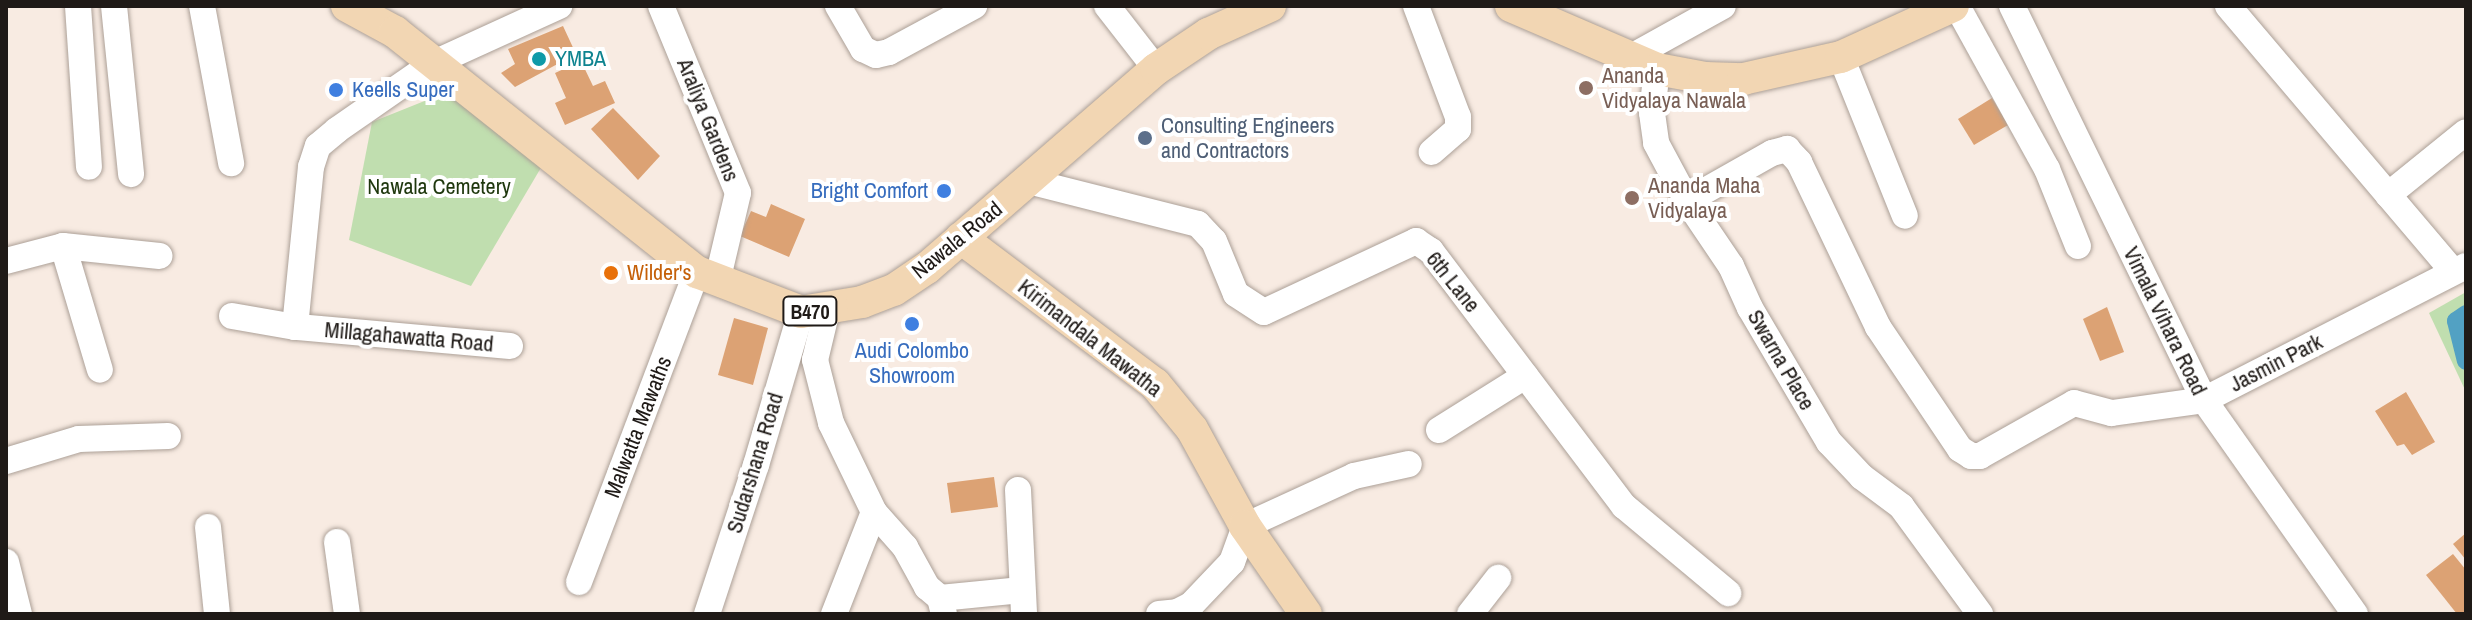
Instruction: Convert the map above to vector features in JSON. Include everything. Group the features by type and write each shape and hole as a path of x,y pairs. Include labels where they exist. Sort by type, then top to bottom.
{"main road":[{"name":"B470","path":"347,6 395,32 707,277 814,311"},
{"name":"Nawala Road","path":"814,311 894,290 961,238 1156,69 1208,34 1270,6"},
{"path":"1516,7 1644,63 1705,78 1743,79 1841,57 1955,6"},
{"name":"Kirimandala Mawatha","path":"961,238 1155,384 1192,429 1245,526 1306,614"}],"street":[{"path":"78,6 89,167"},
{"path":"114,6 131,174"},
{"path":"202,6 231,163"},
{"path":"432,64 559,6"},
{"name":"Araliya Gardens","path":"661,6 738,193 707,277"},
{"path":"838,6 863,49 876,55 889,52 974,6"},
{"path":"1107,6 1156,69"},
{"path":"1416,6 1458,117 1458,129 1432,152"},
{"path":"1644,63 1723,6"},
{"path":"1955,6 2047,169 2078,246"},
{"name":"Vimala Vihara Road","path":"2012,6 2204,400 2355,614"},
{"path":"2228,6 2388,195 2460,269"},
{"path":"1841,57 1905,216"},
{"name":"Swarna Place","path":"1644,63 1656,143 1687,201 1731,266 1750,308 1829,442 1862,477 1901,506 1980,614"},
{"name":"Millagahawatta Road","path":"432,64 318,146 311,167 295,327 510,346"},
{"path":"2388,195 2466,132"},
{"name":"Jasmin Park","path":"1687,201 1772,153 1787,149 1799,162 1878,327 1960,449 1971,456 1980,456 2074,403 2112,413 2204,400 2460,269"},
{"name":"6th Lane","path":"1028,181 1198,224 1214,241 1236,294 1264,312 1416,241 1431,251 1624,506 1728,593"},
{"path":"6,261 63,246 159,256"},
{"path":"63,246 100,370"},
{"name":"Malwatta Mawaths","path":"579,582 707,277"},
{"path":"814,311 815,360 831,423 874,512 905,547 927,587 942,606 1023,602 1018,490"},
{"name":"Sudarshana Road","path":"707,614 756,465 814,311"},
{"path":"232,316 295,327"},
{"path":"1439,430 1525,376"},
{"path":"6,461 79,439 168,436"},
{"path":"1159,614 1177,612 1191,605 1232,562 1245,526 1354,476 1409,464"},
{"path":"834,614 874,512"},
{"path":"208,527 217,614"},
{"path":"337,542 347,614"},
{"path":"1470,614 1498,578"},
{"path":"8,579 19,614"}],"green space":[{"name":"Nawala Cemetery","path":"447,92 542,166 471,286 349,240 372,122"},
{"path":"2466,292 2466,392 2429,313"}],"building":[{"name":"YMBA","path":"563,26 576,54 515,87 501,73 515,64 508,49"},
{"path":"581,61 593,86 605,81 615,103 565,125 555,103 566,98 555,73"},
{"path":"1992,98 2008,125 1974,145 1958,119"},
{"path":"613,108 660,156 638,180 591,129"},
{"path":"771,204 805,219 789,257 740,236 751,211 766,217"},
{"path":"2107,307 2124,352 2100,361 2083,319"},
{"path":"734,318 768,328 753,385 718,375"},
{"path":"2406,392 2435,442 2412,455 2404,444 2397,446 2375,411"},
{"path":"994,477 998,507 951,513 947,483"},
{"path":"2466,533 2466,560 2453,544"},
{"path":"2453,554 2466,570 2466,614 2457,614 2426,575"}],"waterway":[{"path":"2466,314 2456,321 2466,361"}],"place":[{"name":"YMBA","path":"539,59"},
{"name":"Ananda Vidyalaya Nawala","path":"1586,88"},
{"name":"Keells Super","path":"336,90"},
{"name":"Consulting Engineers and Contractors","path":"1145,138"},
{"name":"Bright Comfort","path":"944,191"},
{"name":"Ananda Maha Vidyalaya","path":"1632,198"},
{"name":"Wilder's","path":"611,273"},
{"name":"Audi Colombo Showroom","path":"912,324"}]}
